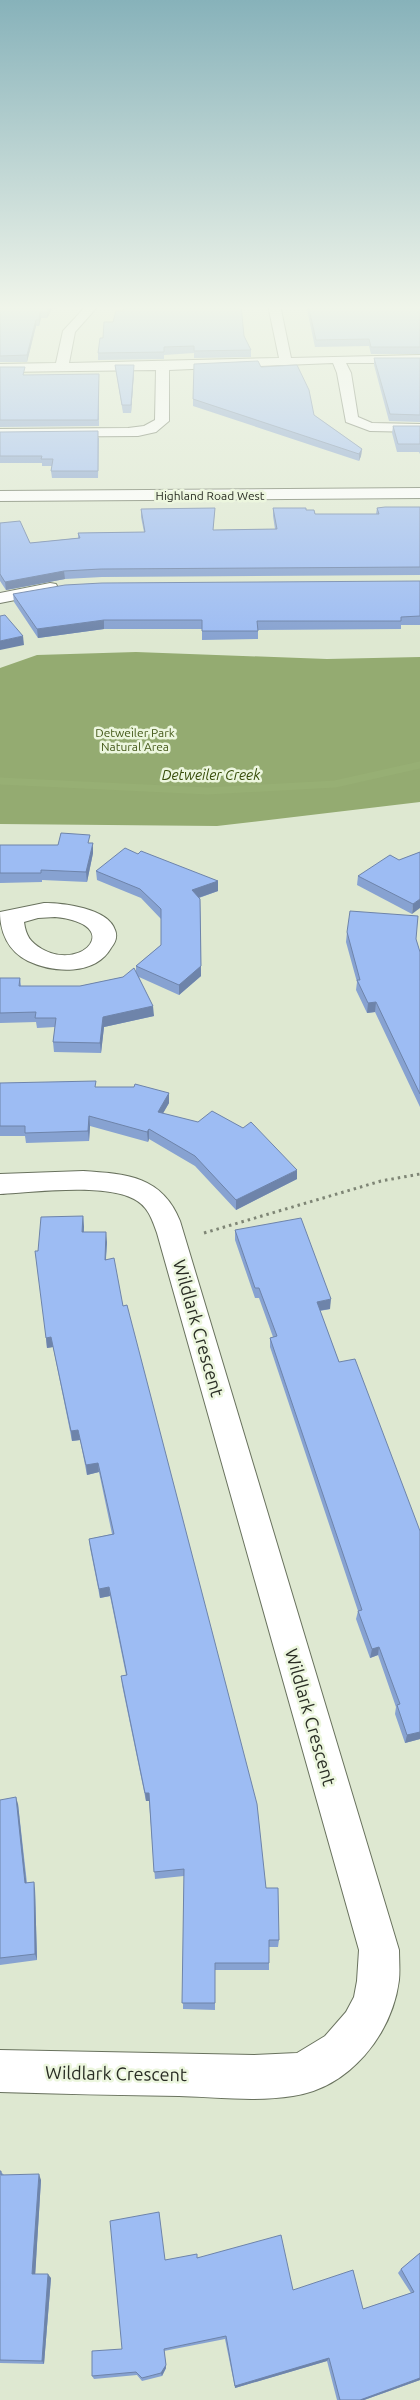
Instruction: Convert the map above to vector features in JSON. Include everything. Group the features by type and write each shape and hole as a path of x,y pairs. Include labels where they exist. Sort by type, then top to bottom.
{"street":[{"path":"0,433 128,432 156,428 162,422 162,417"},
{"path":"351,417 351,419 370,427 420,428"},
{"name":"Highland Road West","path":"0,496 420,493"},
{"name":"Highland Road West","path":"0,504 420,502"},
{"path":"0,598 65,586"},
{"name":"Wildlark Crescent","path":"0,1184 111,1182 136,1187 156,1201 171,1233 379,1950 378,1981 371,2009 352,2041 325,2063 295,2074 254,2076 0,2071"}],"path":[{"path":"204,1233 381,1181 420,1174"}],"green space":[{"name":"Detweiler Park Natural Area","path":"136,652 327,659 420,657 420,802 217,826 0,824 0,668 37,655"}],"building":[{"path":"0,417 98,417 98,420 0,420"},
{"path":"247,417 317,417 362,449 359,454"},
{"path":"393,426 420,426 420,444 398,444"},
{"path":"98,431 98,471 51,471 53,459 41,459 42,456 0,456 0,432"},
{"path":"420,507 420,567 101,569 64,571 5,582 0,574 0,523 20,521 30,543 80,538 78,533 145,532 141,509 215,508 213,530 277,529 273,508 306,508 306,510 314,510 315,514 379,514 377,508"},
{"path":"420,581 420,616 401,617 401,621 257,621 258,631 202,631 202,620 104,620 37,629 13,594 65,585 102,583"},
{"path":"5,615 23,636 0,641 0,616"},
{"path":"61,833 90,835 88,843 93,843 86,872 41,870 41,873 0,873 0,845 58,845"},
{"path":"125,848 138,854 141,851 218,881 192,890 200,899 201,966 179,985 136,966 161,945 161,909 140,889 96,871"},
{"path":"420,852 420,899 413,904 358,876 390,855 399,860"},
{"path":"350,911 418,916 416,939 420,952 420,1094 376,1002 368,1003 357,980 360,980 347,932"},
{"path":"134,968 153,1006 103,1017 100,1043 53,1042 56,1018 35,1018 36,1012 0,1013 0,978 20,978 19,986 80,986 123,977"},
{"path":"96,1081 95,1087 134,1087 135,1084 169,1093 158,1112 198,1122 212,1111 243,1128 251,1122 297,1170 236,1200 195,1156 149,1129 147,1132 89,1116 88,1131 25,1133 25,1126 0,1126 0,1083"},
{"path":"83,1216 82,1232 106,1232 105,1260 114,1258 123,1306 127,1305 257,1804 266,1888 278,1888 279,1940 269,1940 269,1963 215,1963 215,2003 182,2003 184,1869 154,1872 149,1793 145,1793 121,1676 127,1675 109,1587 99,1589 89,1539 114,1534 98,1463 86,1465 78,1430 71,1431 51,1337 46,1338 35,1251 38,1251 41,1217"},
{"path":"301,1218 331,1299 317,1302 339,1362 355,1359 420,1531 420,1732 407,1735 397,1705 400,1704 379,1647 372,1649 358,1611 362,1610 270,1338 277,1336 259,1288 255,1288 235,1230"},
{"path":"16,1797 25,1883 34,1882 35,1954 0,1958 0,1800"},
{"path":"0,2171 1,2175 39,2174 32,2274 48,2274 42,2361 0,2360"},
{"path":"159,2212 165,2260 197,2254 197,2258 281,2235 293,2290 353,2270 363,2309 414,2292 401,2269 420,2253 420,2378 360,2400 340,2400 329,2358 235,2386 226,2336 164,2349 166,2365 161,2373 142,2378 136,2372 92,2376 92,2351 122,2349 110,2221"}],"waterway":[{"name":"Detweiler Creek","path":"0,781 208,791 335,784 420,765"}]}
